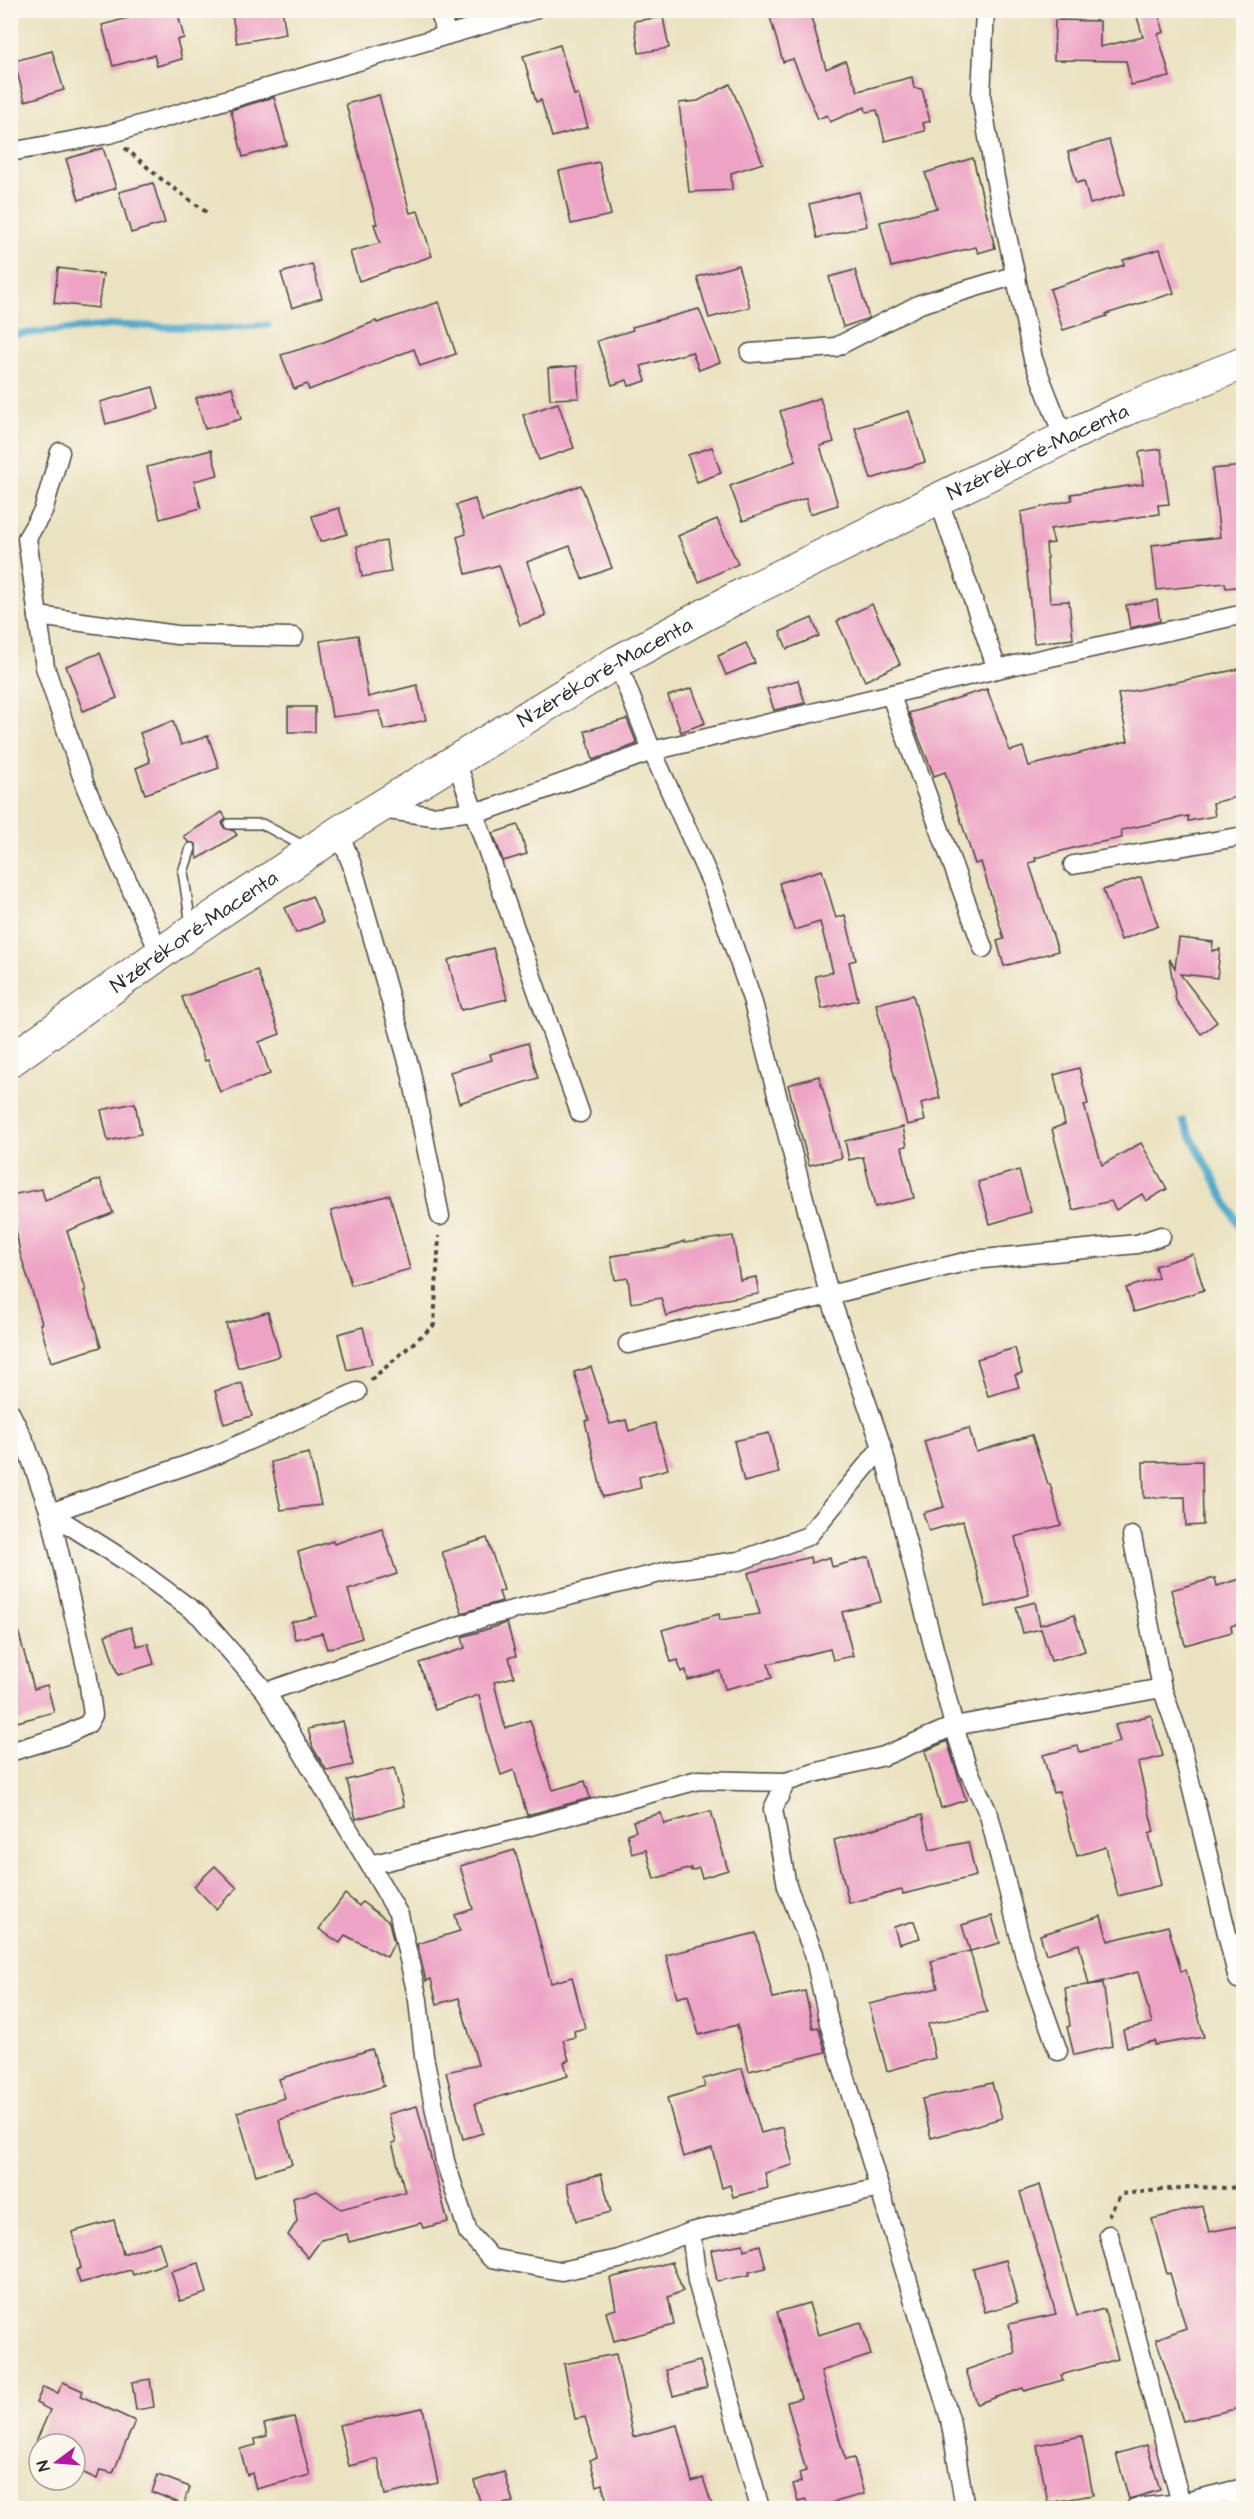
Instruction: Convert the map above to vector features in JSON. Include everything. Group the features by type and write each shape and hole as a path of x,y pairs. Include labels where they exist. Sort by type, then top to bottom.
{"highway":[{"name":"N'zérékoré-Macenta","path":"10,1061 192,931 339,832 617,662 747,592 938,498 1132,407 1244,363"}],"street":[{"path":"439,10 447,35"},
{"path":"10,152 109,134 533,10"},
{"path":"985,10 981,96 995,178 1033,359 1064,438"},
{"path":"750,353 836,347 920,304 1016,275"},
{"path":"60,452 43,511 27,538 45,667 86,788 160,954"},
{"path":"938,498 997,669"},
{"path":"378,809 433,816 490,809 652,751 997,669 1244,614"},
{"path":"38,615 177,635 294,637"},
{"path":"617,662 652,751 712,884 752,999 829,1294 882,1447 954,1726 968,1767 989,1815 1025,1957 1058,2051"},
{"path":"891,696 983,948"},
{"path":"456,761 580,1113"},
{"path":"339,832 352,865 411,1072 440,1216"},
{"path":"1072,865 1244,836"},
{"path":"628,1344 973,1260 1137,1244 1161,1236"},
{"path":"50,1513 218,1454 357,1392"},
{"path":"10,1412 26,1445 50,1513 87,1671 93,1715 88,1724 63,1736 10,1752"},
{"path":"266,1692 485,1617 672,1570 739,1561 808,1536 882,1447"},
{"path":"50,1513 126,1561 200,1616 266,1692 370,1865 399,1915 418,2001 424,2056 445,2162 468,2232 491,2258 561,2271 619,2259 691,2232 879,2188"},
{"path":"1132,1536 1162,1688 1179,1736 1238,1979"},
{"path":"370,1865 534,1825 698,1780 786,1782 884,1756 954,1726 1162,1688"},
{"path":"786,1782 773,1809 787,1886 814,1954 829,2023 950,2420 965,2508"},
{"path":"691,2232 697,2281 760,2508"},
{"path":"1109,2235 1181,2503"},
{"path":"1135,2508 1181,2503 1237,2489 1236,2508"}],"lane":[{"path":"230,824 262,824 312,850"},
{"path":"191,848 183,872 192,931"}],"path":[{"path":"109,134 160,178 209,214"},
{"path":"357,1392 434,1325 440,1216"},
{"path":"1109,2235 1106,2220 1121,2194 1190,2187 1244,2186"}],"building":[{"path":"157,10 177,10 184,38 177,40 182,59 157,66 154,55 113,66 102,25"},
{"path":"231,10 282,10 286,34 237,43"},
{"path":"768,10 809,10 826,69 845,61 858,91 912,77 914,88 922,89 930,121 923,123 925,131 885,141 877,110 866,112 865,107 830,122 827,115 818,119 793,59 783,62"},
{"path":"1135,10 1157,10 1164,32 1158,34 1170,77 1131,85 1126,61 1054,60 1055,20 1100,21 1100,47 1143,37"},
{"path":"663,17 669,48 639,53 634,21"},
{"path":"560,45 574,95 578,94 588,127 552,137 541,100 536,102 523,56"},
{"path":"52,51 64,90 25,101 14,61"},
{"path":"730,84 763,163 731,173 732,190 689,192 679,103 698,101"},
{"path":"379,95 410,213 418,211 432,256 359,281 350,252 380,243 346,104"},
{"path":"274,97 287,145 243,157 231,110"},
{"path":"1109,140 1125,194 1090,204 1084,181 1077,183 1068,152"},
{"path":"103,148 116,188 79,200 66,159"},
{"path":"973,158 995,248 978,253 976,247 891,267 880,222 937,208 925,173"},
{"path":"599,162 611,215 571,224 559,171"},
{"path":"153,183 165,223 131,233 119,192"},
{"path":"859,192 867,226 817,238 809,204"},
{"path":"1160,249 1174,293 1063,330 1050,289 1124,265 1123,260"},
{"path":"312,264 322,298 292,308 281,273"},
{"path":"738,265 750,307 709,318 697,277"},
{"path":"58,268 103,274 98,308 54,303"},
{"path":"855,270 869,318 843,327 829,277"},
{"path":"439,302 456,354 420,366 414,349 309,390 307,384 294,389 281,355 324,342 376,321 377,323"},
{"path":"699,309 720,362 699,370 692,352 641,366 646,381 629,386 627,380 612,385 597,341 633,330 632,327"},
{"path":"577,366 579,398 550,399 548,368"},
{"path":"153,387 159,409 106,424 100,402"},
{"path":"232,387 241,419 205,429 196,398"},
{"path":"820,398 834,442 820,446 838,505 810,514 806,498 743,521 730,486 796,461 780,411"},
{"path":"558,403 574,448 539,460 523,415"},
{"path":"909,411 925,462 871,479 855,428"},
{"path":"712,447 721,473 697,482 688,455"},
{"path":"1161,449 1169,504 1158,505 1159,514 1050,529 1054,543 1046,544 1050,602 1069,601 1073,639 1034,643 1021,512 1072,500 1071,494 1143,484 1139,452"},
{"path":"211,450 218,475 194,481 201,508 160,519 147,467"},
{"path":"1244,466 1244,586 1226,588 1225,583 1157,590 1152,545 1220,537 1212,469"},
{"path":"581,485 612,568 582,579 570,546 527,562 546,616 520,625 499,565 466,574 457,537 466,534 456,505 475,499 482,521"},
{"path":"339,508 347,534 320,542 312,516"},
{"path":"717,519 738,564 699,582 678,536"},
{"path":"386,541 391,572 362,577 357,546"},
{"path":"1157,600 1160,621 1130,628 1126,605"},
{"path":"872,604 900,664 865,681 837,621"},
{"path":"812,618 819,636 787,649 780,632"},
{"path":"358,635 368,697 417,685 426,720 384,730 379,711 332,717 320,641"},
{"path":"746,643 755,663 726,675 718,656"},
{"path":"100,653 117,698 83,711 66,666"},
{"path":"1244,668 1244,795 1213,803 1215,816 1188,821 1188,816 1121,830 1122,838 1035,858 1036,861 1029,863 1058,951 1004,966 997,941 1004,939 981,862 975,864 945,772 934,776 909,713 987,689 1010,751 1023,747 1029,766 1128,741 1118,694"},
{"path":"798,680 805,703 774,710 767,689"},
{"path":"692,688 705,723 681,732 668,696"},
{"path":"288,707 315,707 315,732 288,732"},
{"path":"627,719 637,744 593,760 585,731"},
{"path":"173,721 181,745 208,736 219,768 145,794 136,768 150,762 140,733"},
{"path":"222,812 226,818 222,823 224,828 234,831 237,835 198,859 196,844 188,842 184,836"},
{"path":"518,825 527,854 503,861 493,833"},
{"path":"822,870 836,918 845,915 856,960 849,962 858,1000 822,1009 815,976 833,972 820,922 794,930 779,883"},
{"path":"1141,877 1158,926 1121,940 1103,890"},
{"path":"312,896 323,922 296,933 285,908"},
{"path":"1179,938 1213,942 1212,951 1220,949 1217,978 1180,974 1217,1022 1201,1034 1176,1001 1169,959 1175,968"},
{"path":"493,948 507,999 461,1010 448,960"},
{"path":"257,970 280,1034 259,1042 270,1074 220,1092 208,1060 205,1061 182,997"},
{"path":"913,995 940,1098 921,1103 925,1121 907,1125 876,1004"},
{"path":"528,1043 538,1078 459,1103 450,1072 492,1060 490,1054"},
{"path":"1079,1068 1088,1104 1084,1105 1102,1165 1141,1143 1167,1189 1146,1201 1142,1194 1116,1210 1111,1201 1073,1210 1052,1129 1065,1124 1054,1075"},
{"path":"819,1076 842,1158 809,1165 788,1085"},
{"path":"135,1103 141,1134 108,1141 101,1110"},
{"path":"903,1127 907,1146 902,1147 914,1198 875,1207 863,1157 849,1160 845,1141"},
{"path":"1019,1170 1031,1212 990,1224 978,1182"},
{"path":"100,1179 113,1213 67,1231 101,1347 51,1362 40,1324 42,1323 20,1253 10,1195 42,1189 45,1201"},
{"path":"390,1195 410,1269 351,1285 331,1211"},
{"path":"733,1236 740,1280 756,1277 759,1294 720,1300 666,1316 661,1298 631,1303 628,1278 615,1280 611,1256 668,1248 684,1241 684,1243"},
{"path":"1193,1254 1204,1290 1134,1312 1126,1288 1158,1278 1155,1266"},
{"path":"268,1312 280,1356 238,1368 226,1324"},
{"path":"363,1327 372,1364 347,1370 338,1334"},
{"path":"1015,1348 1022,1373 1015,1375 1019,1387 988,1396 977,1359"},
{"path":"591,1367 610,1424 626,1420 629,1431 655,1423 668,1469 639,1477 641,1488 603,1497 585,1421 589,1420 574,1372"},
{"path":"242,1383 252,1416 224,1424 215,1391"},
{"path":"969,1428 976,1452 1032,1435 1048,1484 1050,1484 1061,1525 1015,1537 1029,1595 986,1607 963,1521 929,1531 923,1513 944,1507 924,1441"},
{"path":"769,1433 779,1473 744,1482 734,1441"},
{"path":"309,1453 321,1505 281,1510 271,1462"},
{"path":"1202,1461 1203,1525 1186,1526 1185,1497 1144,1498 1143,1462"},
{"path":"382,1528 397,1574 348,1590 362,1638 327,1649 322,1633 295,1639 291,1622 317,1616 298,1552 333,1541 334,1544"},
{"path":"487,1538 504,1590 499,1592 502,1601 462,1613 442,1552"},
{"path":"810,1557 811,1563 830,1557 832,1567 869,1557 881,1602 842,1612 853,1656 833,1660 830,1649 768,1664 772,1678 725,1689 720,1671 688,1680 686,1670 681,1672 678,1660 671,1662 662,1630 719,1614 720,1620 760,1614 748,1573"},
{"path":"1215,1578 1217,1586 1244,1578 1244,1622 1231,1626 1232,1632 1185,1645 1171,1590"},
{"path":"1035,1602 1040,1625 1074,1615 1085,1651 1051,1661 1041,1629 1023,1633 1016,1607"},
{"path":"16,1623 34,1689 47,1685 54,1712 17,1722 10,1698 10,1624"},
{"path":"507,1623 516,1656 509,1657 514,1677 494,1682 505,1728 530,1720 553,1790 585,1781 590,1798 527,1815 514,1770 501,1775 479,1695 435,1710 419,1663 465,1648 462,1637"},
{"path":"131,1627 137,1646 148,1643 154,1664 118,1675 105,1635"},
{"path":"1151,1715 1163,1756 1138,1763 1154,1832 1149,1834 1161,1885 1118,1896 1106,1847 1077,1856 1059,1791 1053,1793 1043,1755 1078,1746 1080,1752 1120,1742 1115,1725"},
{"path":"343,1721 353,1765 327,1771 313,1748 308,1729"},
{"path":"947,1741 966,1800 941,1808 925,1751"},
{"path":"394,1768 404,1806 356,1819 347,1780"},
{"path":"711,1811 728,1870 702,1878 699,1868 691,1871 691,1868 654,1879 646,1850 632,1854 627,1834 636,1831 633,1821 661,1813 664,1824"},
{"path":"922,1815 930,1850 968,1842 976,1876 903,1894 902,1890 849,1903 834,1840"},
{"path":"515,1850 551,1983 572,1977 585,2028 574,2031 575,2037 563,2040 569,2060 564,2062 568,2076 475,2104 483,2133 463,2139 446,2072 478,2065 459,1998 437,2004 431,1979 426,1981 417,1944 460,1931 455,1915 473,1909 460,1866"},
{"path":"215,1866 237,1888 216,1909 194,1886"},
{"path":"345,1894 359,1906 362,1902 389,1922 394,1943 387,1957 345,1935 340,1943 319,1929"},
{"path":"992,1916 1000,1943 970,1951 962,1925"},
{"path":"1101,1916 1108,1941 1168,1926 1181,1971 1186,1970 1204,2037 1155,2045 1155,2041 1127,2047 1123,2030 1152,2023 1138,1972 1089,1985 1079,1944 1046,1954 1040,1935"},
{"path":"914,1921 920,1938 899,1944 894,1927"},
{"path":"756,1933 773,1998 805,1991 813,2028 818,2027 826,2052 749,2071 737,2025 699,2035 688,1995 677,1998 666,1955"},
{"path":"970,1951 987,2012 928,2024 935,2058 887,2071 869,2004 938,1988 931,1961"},
{"path":"1103,1983 1112,2046 1074,2055 1067,2027 1070,2026 1065,1988"},
{"path":"372,2049 384,2086 279,2120 292,2164 256,2175 237,2112 285,2098 279,2079"},
{"path":"742,2068 761,2133 783,2127 793,2165 765,2173 768,2188 733,2197 730,2185 722,2188 712,2148 683,2157 667,2098 705,2087 703,2079"},
{"path":"992,2083 1002,2118 931,2138 922,2099"},
{"path":"417,2106 448,2222 423,2228 421,2223 349,2242 347,2234 321,2240 308,2258 288,2235 297,2221 293,2198 317,2191 341,2209 405,2192 392,2143 396,2142 388,2114"},
{"path":"601,2174 611,2212 576,2221 567,2183"},
{"path":"1040,2185 1077,2316 1104,2309 1118,2359 1061,2375 1063,2380 1024,2391 1023,2388 977,2404 966,2370 1015,2353 1009,2324 1056,2314 1020,2192"},
{"path":"1202,2206 1209,2232 1244,2225 1244,2407 1183,2421 1156,2339 1186,2328 1170,2273 1167,2274 1152,2219"},
{"path":"114,2220 123,2254 159,2242 166,2263 133,2275 131,2270 80,2283 76,2270 81,2268 72,2232"},
{"path":"743,2244 744,2250 760,2245 766,2268 749,2272 750,2275 717,2281 711,2250"},
{"path":"1006,2260 1017,2303 985,2312 973,2269"},
{"path":"672,2262 683,2291 668,2297 674,2325 614,2341 606,2312 616,2309 610,2278"},
{"path":"199,2263 207,2293 180,2301 171,2271"},
{"path":"809,2303 818,2335 861,2322 871,2355 821,2371 845,2460 854,2458 864,2494 813,2508 808,2508 806,2500 798,2502 793,2484 801,2482 799,2473 806,2471 787,2402 801,2398 777,2312"},
{"path":"616,2354 633,2437 677,2425 692,2482 703,2478 713,2508 609,2508 602,2484 597,2486 590,2460 597,2457 585,2417 575,2419 564,2364"},
{"path":"700,2361 707,2387 673,2396 666,2370"},
{"path":"150,2379 154,2407 136,2410 132,2382"},
{"path":"63,2382 83,2391 81,2396 135,2421 113,2473 100,2470 97,2479 87,2474 87,2432 40,2432 50,2410 36,2403 43,2387 58,2393"},
{"path":"423,2408 438,2483 385,2495 378,2459 349,2466 339,2425"},
{"path":"294,2417 310,2475 256,2489 252,2473 247,2475 240,2449 256,2445 255,2439 267,2436 264,2424"},
{"path":"1082,2436 1093,2495 1048,2503 1037,2445"},
{"path":"1147,2445 1160,2490 1129,2499 1116,2454"},
{"path":"504,2472 513,2502 482,2508 474,2481"},
{"path":"158,2475 190,2487 184,2505 152,2492"}],"waterway":[{"path":"10,335 117,325 220,329 268,325"},
{"path":"1183,1121 1244,1235"}]}
